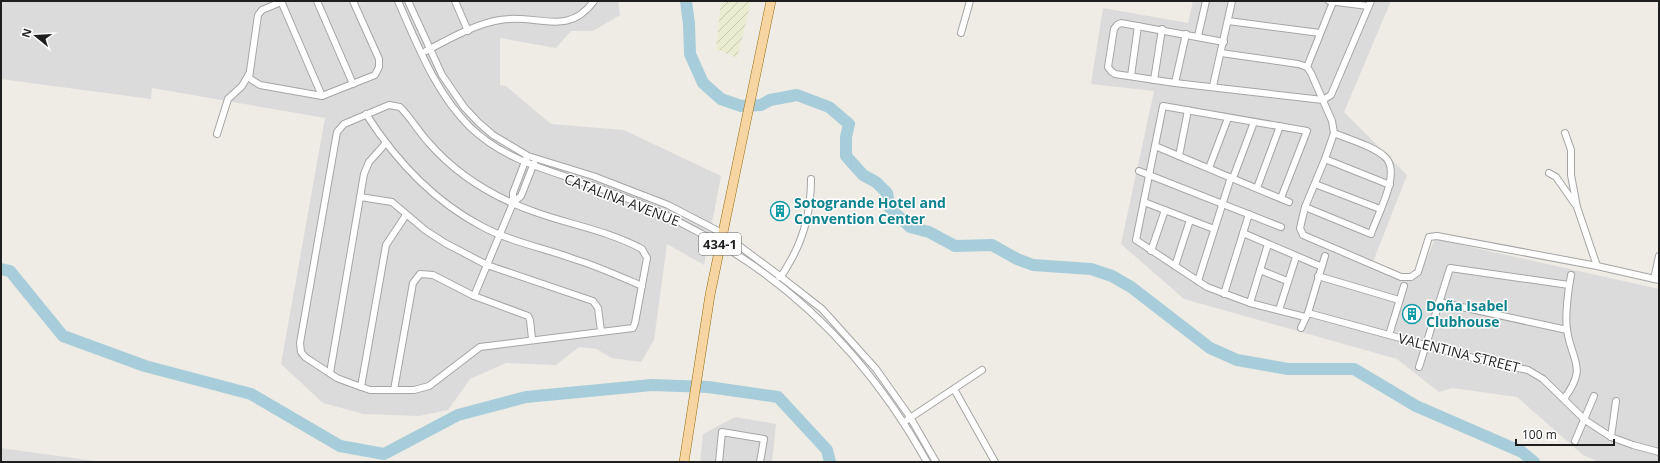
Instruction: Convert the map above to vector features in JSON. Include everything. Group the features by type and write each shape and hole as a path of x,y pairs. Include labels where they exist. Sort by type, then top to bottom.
{"main road":[{"name":"434-1","path":"684,462 720,244 771,1"}],"street":[{"path":"217,134 228,99 242,86 249,74 258,15 262,10 281,1 322,96"},
{"path":"317,1 353,84"},
{"path":"249,74 252,81 260,85 322,96 375,75 380,63 353,1"},
{"name":"CATALINA AVENUE","path":"398,1 421,53 444,96 471,128 508,154 525,163 591,185 664,213 720,244 774,280 816,315 870,374 904,422 928,462"},
{"name":"CATALINA AVENUE","path":"408,1 442,76 464,107 493,135 528,156 593,176 647,196 722,234 781,276 822,309 844,331 876,369 910,418 936,462"},
{"path":"455,1 468,31"},
{"path":"421,53 488,23 509,19 524,19 558,24 566,22 583,14 594,1"},
{"path":"962,33 970,1"},
{"path":"1198,36 1206,1"},
{"path":"1214,86 1232,1"},
{"path":"1224,42 1162,29 1121,23 1114,29 1108,67 1111,71 1154,80 1323,100 1331,95 1370,4 1331,1 1307,67"},
{"path":"1228,21 1320,33"},
{"path":"1131,76 1138,26"},
{"path":"1154,80 1162,29"},
{"path":"1175,83 1186,34"},
{"path":"1221,54 1298,64 1307,67 1323,100 1332,121 1334,133 1305,207 1300,228 1303,235 1401,277 1411,277 1418,272 1429,237 1437,236 1597,266 1657,279 1659,256"},
{"path":"389,105 400,107 430,144 458,171 491,193 536,212 606,234 642,249 647,258 633,328 532,339 480,347 429,386 414,390 370,390 330,373 305,357 301,352 300,343 336,136 341,126 366,114 389,105"},
{"path":"1214,229 1144,202 1163,106 1307,131 1281,198"},
{"path":"1179,156 1188,110"},
{"path":"366,114 385,144 410,172 436,197 467,218 500,235 591,264 642,286"},
{"path":"1209,168 1228,118"},
{"path":"1198,281 1222,203 1254,122"},
{"path":"1257,188 1280,126"},
{"path":"1305,207 1371,234 1390,184 1392,167 1385,157 1334,133"},
{"path":"1565,133 1571,150 1571,175 1577,207 1597,266"},
{"path":"330,373 360,197 367,166 385,144"},
{"path":"1155,146 1289,202"},
{"path":"474,296 513,203 513,193 528,156"},
{"path":"513,203 521,196 536,158"},
{"path":"1325,159 1390,184"},
{"path":"1139,172 1281,227"},
{"path":"1549,173 1556,177 1577,207"},
{"path":"774,280 781,276 795,252 806,226 811,195 811,180"},
{"path":"1315,184 1380,209"},
{"path":"360,197 392,202 406,215 445,243 487,265 593,301 598,308 601,331"},
{"name":"VALENTINA STREET","path":"1144,202 1136,240 1198,281 1224,294 1279,310 1306,315 1389,335 1426,346 1528,370 1543,378 1585,420 1611,437 1659,452"},
{"path":"1152,251 1165,210"},
{"path":"1224,294 1249,214"},
{"path":"361,387 386,245 406,215"},
{"path":"1175,266 1190,220"},
{"path":"1243,233 1320,266"},
{"path":"1250,302 1268,244"},
{"path":"1301,328 1324,256"},
{"path":"1279,310 1287,281 1296,257"},
{"path":"1419,367 1438,302 1450,268 1569,285"},
{"path":"1260,270 1287,281"},
{"path":"394,390 416,278 420,274 428,274 474,296 528,316 530,320 532,339"},
{"path":"1564,399 1573,386 1577,376 1577,364 1567,330 1569,285 1571,275"},
{"path":"1318,276 1399,300"},
{"path":"1389,335 1404,286"},
{"path":"1438,302 1567,330"},
{"path":"904,422 982,370"},
{"path":"954,389 995,462"},
{"path":"1575,441 1594,396"},
{"path":"1611,437 1616,401"},
{"path":"719,462 722,432 764,439 760,462"}],"shaded area":[{"path":"1,1 618,1 620,15 593,31 571,31 556,48 500,38 500,85 506,86 551,124 624,130 721,176 704,265 667,244 654,340 641,362 611,358 597,349 579,347 556,365 506,363 470,379 448,410 419,416 364,414 323,403 281,364 325,118 152,88 151,99 1,79"},
{"path":"1193,1 1391,1 1344,112 1407,175 1371,267 1405,280 1412,281 1419,276 1435,239 1659,289 1659,462 1599,462 1583,455 1517,397 1452,388 1439,392 1397,359 1184,299 1121,244 1154,91 1091,84 1103,8 1188,23"},
{"path":"735,417 776,424 772,462 700,462 703,434"},
{"path":"1,448 58,456 103,462 1,462"}],"green space":[{"path":"721,1 751,1 737,58 716,49"}],"waterway":[{"path":"686,1 689,24 690,54 703,83 721,99 741,106 761,105 770,100 797,95 829,107 849,124 846,137 846,156 863,175 876,182 887,193 890,208 910,227 929,232 955,246 992,245 1017,259 1033,265 1091,269 1112,276 1131,287 1210,348 1237,360 1288,369 1354,369 1416,406 1522,452 1534,462"},
{"path":"1,269 10,271 63,336 145,366 251,394 340,446 384,454 458,415 526,397 652,385 708,387 778,397 827,450 830,462"}],"place":[{"name":"Sotogrande Hotel and Convention Center","path":"780,211"},
{"name":"Doña Isabel Clubhouse","path":"1412,314"}]}
